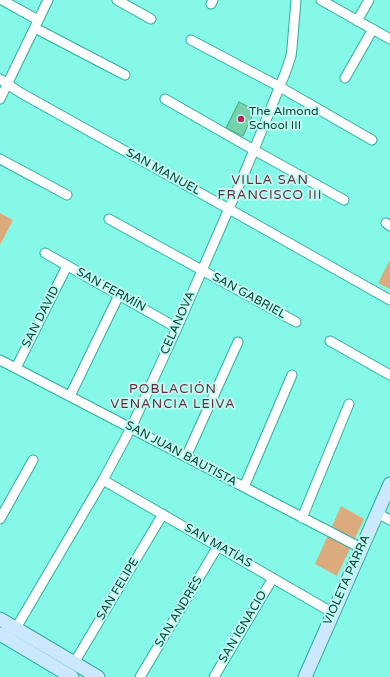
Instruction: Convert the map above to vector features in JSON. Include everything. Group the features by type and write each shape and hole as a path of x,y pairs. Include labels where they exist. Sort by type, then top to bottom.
{"street":[{"path":"2,0 36,24 124,75"},
{"path":"0,99 4,81 48,0"},
{"path":"117,0 151,19"},
{"name":"CELANOVA","path":"16,628 103,480 131,428 177,328 280,88 291,56 294,38 296,0"},
{"path":"321,0 390,39"},
{"path":"357,20 369,0"},
{"path":"345,78 373,29"},
{"path":"191,40 372,140"},
{"name":"SAN MANUEL","path":"4,81 21,93 390,300"},
{"path":"165,99 344,200"},
{"path":"0,159 67,195"},
{"name":"SAN GABRIEL","path":"109,219 296,322"},
{"name":"SAN FERMÍN","path":"45,253 177,328"},
{"name":"SAN DAVID","path":"16,368 67,266"},
{"path":"70,396 120,295"},
{"path":"330,341 390,375"},
{"path":"186,457 238,342"},
{"name":"SAN JUAN BAUTISTA","path":"0,360 361,548"},
{"path":"244,487 292,375"},
{"path":"302,518 349,404"},
{"path":"0,519 33,460"},
{"name":"SAN MATÍAS","path":"103,480 333,613"},
{"name":"VIOLETA PARRA","path":"305,677 390,484"},
{"path":"377,513 390,520"},
{"name":"SAN FELIPE","path":"74,663 163,514"},
{"name":"SAN ANDRÉS","path":"140,677 218,546"},
{"name":"SAN IGNACIO","path":"214,677 273,578"},
{"path":"0,619 98,677"},
{"path":"0,634 16,628"},
{"path":"0,634 65,675"}],"shaded area":[{"path":"0,213 13,220 0,245"},
{"path":"390,260 390,289 378,283"},
{"path":"341,506 364,519 337,576 315,564"}],"building":[{"name":"The Almond School III","path":"239,102 255,110 243,136 226,128"}],"place":[{"name":"The Almond School III","path":"241,119"}],"district":[{"name":"VILLA SAN FRANCISCO III","path":"270,188"},
{"name":"POBLACIÓN VENANCIA LEIVA","path":"173,398"}]}
